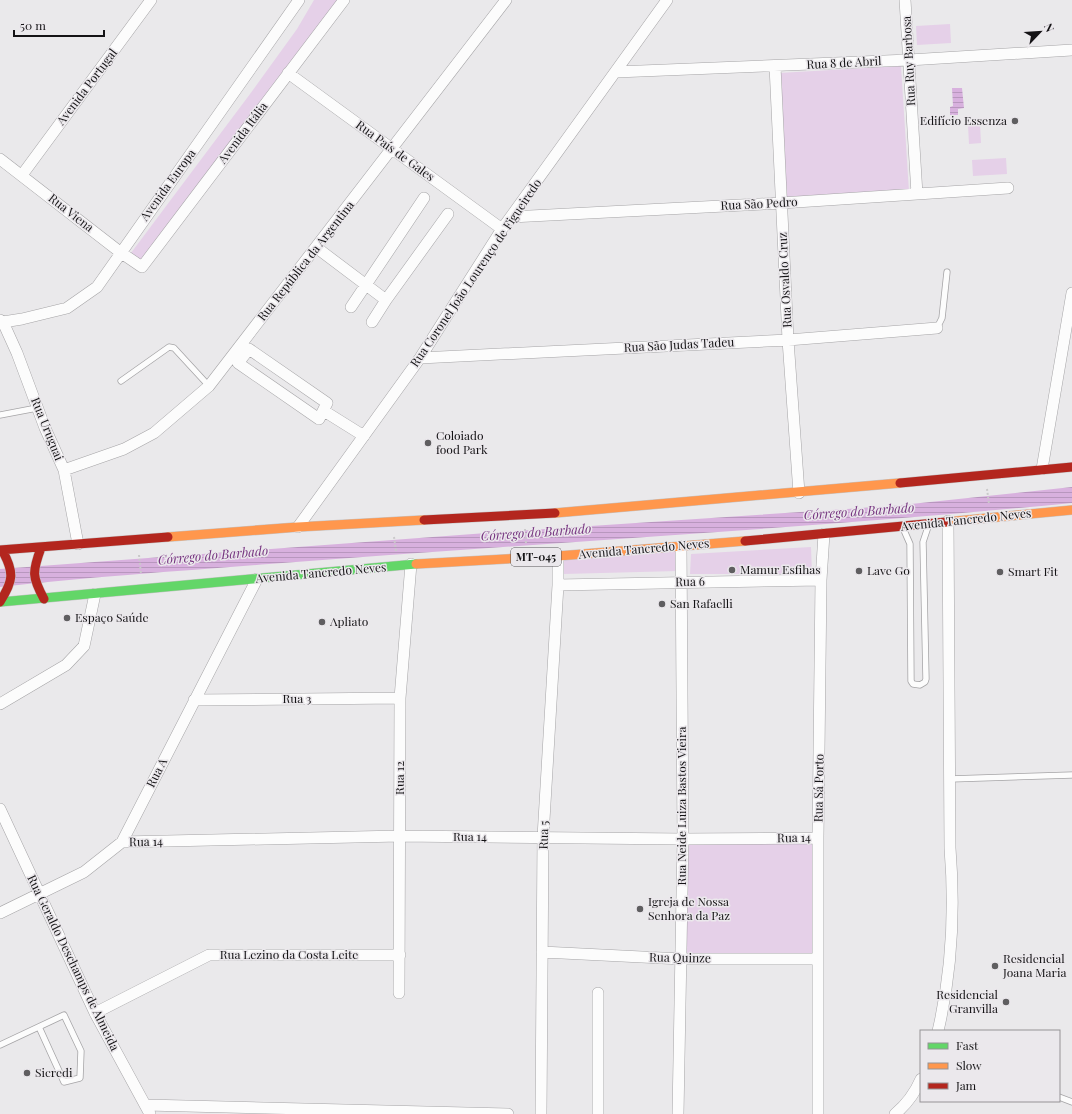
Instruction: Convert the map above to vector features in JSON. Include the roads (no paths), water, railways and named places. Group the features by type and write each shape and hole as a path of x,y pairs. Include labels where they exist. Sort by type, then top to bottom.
{"main road":[{"path":"1,550 41,548 298,526 557,512 799,493 1072,467"},
{"name":"Avenida Tancredo Neves","path":"0,602 411,564 558,556 681,546 1072,510"},
{"path":"41,548 34,562 32,576 44,599"},
{"path":"0,602 11,584 9,562 1,550"}],"street":[{"name":"Avenida Portugal","path":"22,175 151,0"},
{"name":"Avenida Europa","path":"1,321 22,319 67,308 97,287 120,252 299,0"},
{"name":"Avenida Itália","path":"142,267 344,0"},
{"name":"Rua República da Argentina","path":"64,470 124,449 154,433 210,386 506,0"},
{"name":"Rua Coronel João Lourenço de Figueiredo","path":"298,526 420,358 502,229 667,0"},
{"name":"Rua Ruy Barbosa","path":"905,0 916,194"},
{"name":"Rua 8 de Abril","path":"616,72 909,60 1072,50"},
{"name":"Rua Osvaldo Cruz","path":"775,66 788,340 799,493"},
{"name":"Rua País de Gales","path":"288,73 502,229"},
{"name":"Rua Viena","path":"0,159 120,252 142,267"},
{"name":"Rua São Pedro","path":"511,217 781,203 1008,188"},
{"path":"351,307 424,198"},
{"path":"372,322 386,300 448,214"},
{"path":"317,248 386,300"},
{"path":"1042,469 1072,293"},
{"name":"Rua Uruguai","path":"1,321 17,353 37,408 64,470 78,544"},
{"name":"Rua São Judas Tadeu","path":"420,358 788,340 937,328"},
{"path":"249,349 327,403 324,411 319,419 238,363 249,349"},
{"path":"324,411 364,436"},
{"path":"938,1030 946,997 953,912 950,779 948,522"},
{"name":"Rua Sá Porto","path":"818,1114 818,838 821,580 824,534"},
{"name":"Rua Neide Luiza Bastos Vieira","path":"678,1114 683,840 681,546"},
{"name":"Rua 5","path":"541,1114 543,837 558,585 558,556"},
{"name":"Rua 12","path":"399,993 400,698 411,564"},
{"name":"Rua A","path":"0,913 84,872 122,842 257,579"},
{"name":"Rua 6","path":"558,585 821,580"},
{"path":"0,704 66,665 84,646 95,594"},
{"name":"Rua 3","path":"194,700 400,698"},
{"name":"Rua Geraldo Deschamps de Almeida","path":"0,809 95,1012 148,1110"},
{"name":"Rua 14","path":"122,842 400,836 683,840 818,838"},
{"name":"Rua Quinze","path":"542,952 682,959 817,959"},
{"name":"Rua Lezino da Costa Leite","path":"95,1012 209,956 400,956"},
{"path":"598,993 598,1114"},
{"path":"895,1114 903,1108 916,1090 920,1081"},
{"path":"148,1110 508,1114"}],"lane":[{"path":"937,328 942,318 947,272"},
{"path":"121,381 169,347 174,348 210,386"},
{"path":"0,415 37,408"},
{"path":"902,526 910,544 911,681 913,684 920,685 925,682 926,679 923,542 930,523"},
{"path":"950,779 1072,775"},
{"path":"0,1045 64,1015 81,1051 80,1078 64,1082 39,1027"},
{"path":"1060,1097 1072,1102"}],"water":[{"path":"952,88 962,88 964,108 958,109 958,115 950,115 950,107 953,106"},
{"name":"Córrego do Barbado","path":"1072,487 1072,503 872,521 369,556 67,580 0,587 0,569 500,532 892,506"}],"place":[{"name":"Edifício Essenza","path":"1015,121"},
{"name":"Coloiado food Park","path":"428,443"},
{"name":"Mamur Esfihas","path":"732,570"},
{"name":"Lave Go","path":"859,571"},
{"name":"Smart Fit","path":"1000,572"},
{"name":"San Rafaelli","path":"662,604"},
{"name":"Espaço Saúde","path":"67,618"},
{"name":"Apliato","path":"322,622"},
{"name":"Igreja de Nossa Senhora da Paz","path":"640,909"},
{"name":"Residencial Joana Maria","path":"995,966"},
{"name":"Residencial Granvilla","path":"1006,1002"},
{"name":"Sicredi","path":"27,1073"}]}
